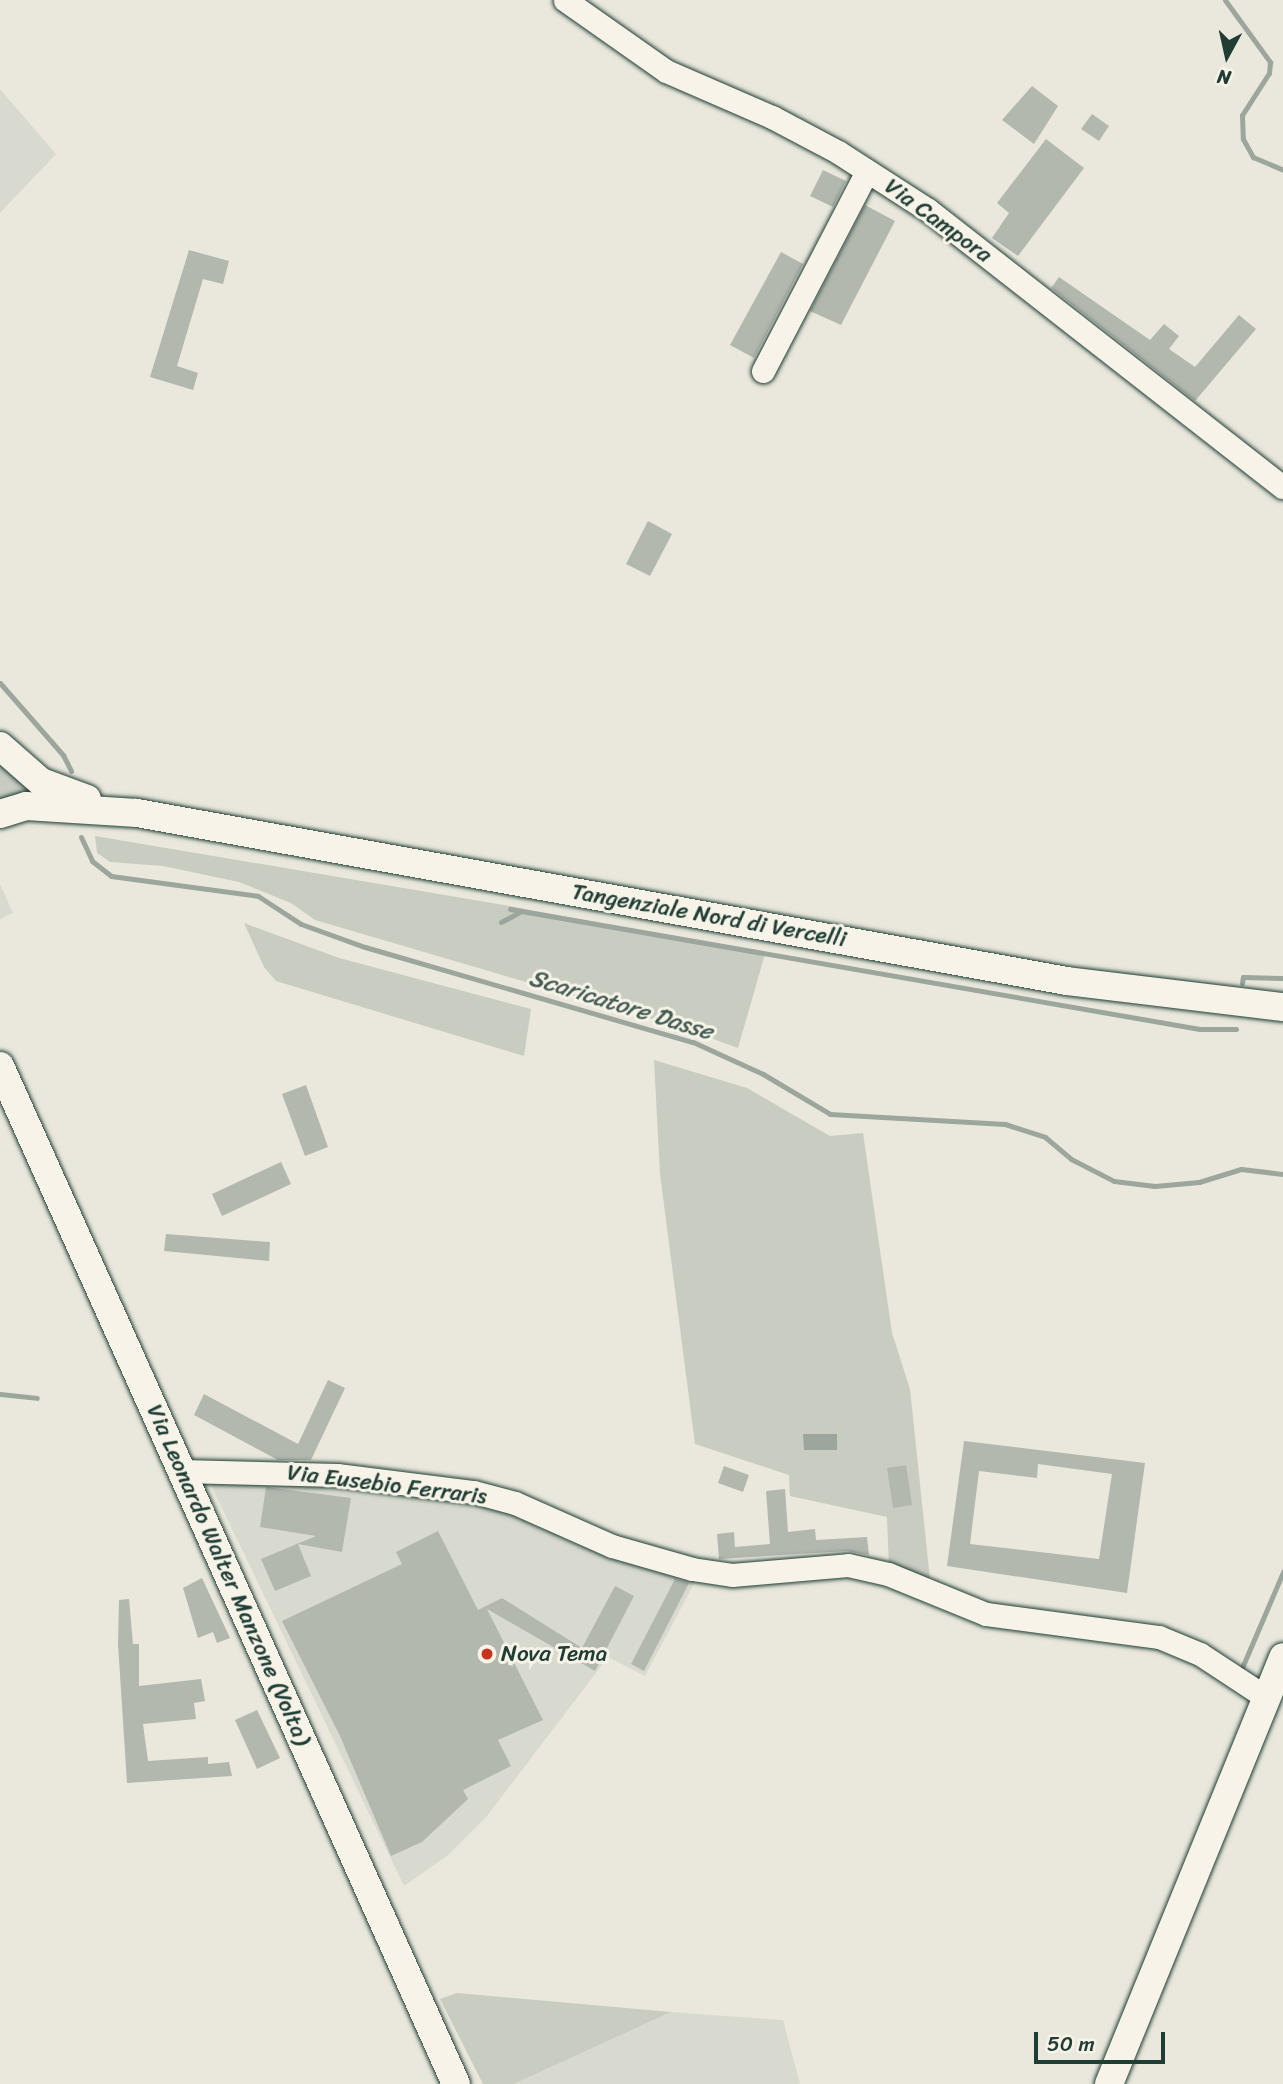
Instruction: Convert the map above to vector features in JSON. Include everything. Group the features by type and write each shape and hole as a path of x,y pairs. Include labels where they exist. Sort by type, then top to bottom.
{"main road":[{"name":"Tangenziale Nord di Vercelli","path":"0,746 41,782 137,813"},
{"name":"Tangenziale Nord di Vercelli","path":"0,814 26,806 137,813 1067,981 1283,1007"},
{"name":"Via Leonardo Walter Manzone (Volta)","path":"0,1066 456,2084"},
{"path":"1109,2084 1283,1657"}],"street":[{"name":"Via Campora","path":"565,0 666,71 772,117 928,209 1283,487"},
{"path":"763,371 867,171"},
{"name":"Via Eusebio Ferraris","path":"181,1471 337,1475 474,1492 515,1503 612,1546 732,1575 848,1565 888,1574 986,1614 1159,1637 1200,1654 1266,1698"}],"shaded area":[{"path":"0,89 56,154 0,213"},
{"path":"0,763 45,794 0,801"},
{"path":"95,836 504,905 765,954 738,1048 683,1028 315,920 291,903 239,882 163,866 110,862 97,853"},
{"path":"0,884 13,913 0,919"},
{"path":"244,923 339,958 531,1009 524,1056 276,981 264,967"},
{"path":"654,1060 747,1088 830,1136 863,1133 892,1333 910,1389 931,1589 889,1568 887,1517 790,1496 789,1475 695,1444 660,1174"},
{"path":"803,1434 837,1434 837,1450 804,1450"},
{"path":"250,1476 484,1503 640,1566 698,1576 645,1676 608,1657 487,1816 447,1856 404,1886 207,1477"},
{"path":"457,1993 671,2012 514,2084 483,2084 440,1999"},
{"path":"671,2012 783,2020 800,2084 514,2084"}],"building":[{"path":"1032,86 1058,106 1034,144 1002,120"},
{"path":"1092,114 1109,126 1099,141 1081,129"},
{"path":"1046,139 1084,168 1018,256 992,238 1009,213 997,203"},
{"path":"823,170 846,181 833,207 810,196"},
{"path":"865,205 895,221 841,325 810,311"},
{"path":"189,250 229,261 223,284 203,279 177,366 198,373 193,390 150,377"},
{"path":"781,252 803,264 754,358 730,345"},
{"path":"1059,277 1150,340 1164,324 1179,336 1169,349 1195,367 1239,315 1256,329 1195,401 1051,288"},
{"path":"648,521 672,534 650,576 626,564"},
{"path":"306,1085 328,1147 305,1156 282,1094"},
{"path":"281,1162 291,1184 222,1216 212,1194"},
{"path":"166,1234 270,1242 269,1261 164,1251"},
{"path":"328,1380 345,1388 311,1460 278,1460 194,1415 204,1394 298,1444"},
{"path":"964,1441 1145,1463 1127,1593 947,1566","holes":["1038,1464 1112,1474 1099,1559 970,1544 979,1471 1037,1478"]},
{"path":"906,1465 912,1505 893,1508 887,1468"},
{"path":"724,1466 749,1475 743,1492 718,1483"},
{"path":"266,1487 351,1498 342,1552 298,1544 311,1576 275,1591 261,1559 316,1536 260,1527"},
{"path":"785,1489 788,1532 815,1529 816,1540 867,1537 869,1555 847,1551 719,1559 717,1534 734,1532 735,1547 770,1544 766,1491"},
{"path":"438,1531 478,1610 502,1598 582,1648 615,1586 634,1596 595,1671 487,1609 543,1720 498,1740 511,1766 463,1790 468,1799 422,1842 391,1856 340,1736 282,1621 402,1564 396,1552"},
{"path":"202,1578 230,1638 217,1643 213,1632 198,1638 183,1588"},
{"path":"675,1579 689,1583 644,1671 631,1664"},
{"path":"129,1599 133,1644 139,1644 139,1686 201,1679 205,1701 194,1703 196,1719 143,1724 148,1761 208,1757 208,1764 229,1762 232,1776 127,1783 118,1644 119,1600"},
{"path":"257,1710 280,1758 257,1769 235,1720"}],"waterway":[{"path":"1225,0 1270,62 1269,73 1242,115 1243,139 1253,157 1283,170"},
{"name":"Scaricatore Dasse","path":"0,683 63,755 71,771"},
{"name":"Scaricatore Dasse","path":"81,837 92,861 111,876 258,896 301,924 365,947 693,1042 763,1074 830,1114 1005,1124 1045,1137 1071,1159 1114,1181 1155,1186 1199,1182 1241,1169 1283,1174"},
{"path":"510,909 1200,1029 1236,1029"},
{"path":"501,922 520,912"},
{"path":"1242,983 1243,977 1283,978"},
{"path":"0,1394 37,1398"},
{"path":"1241,1670 1283,1572"}],"place":[{"name":"Nova Tema","path":"487,1654"}]}
